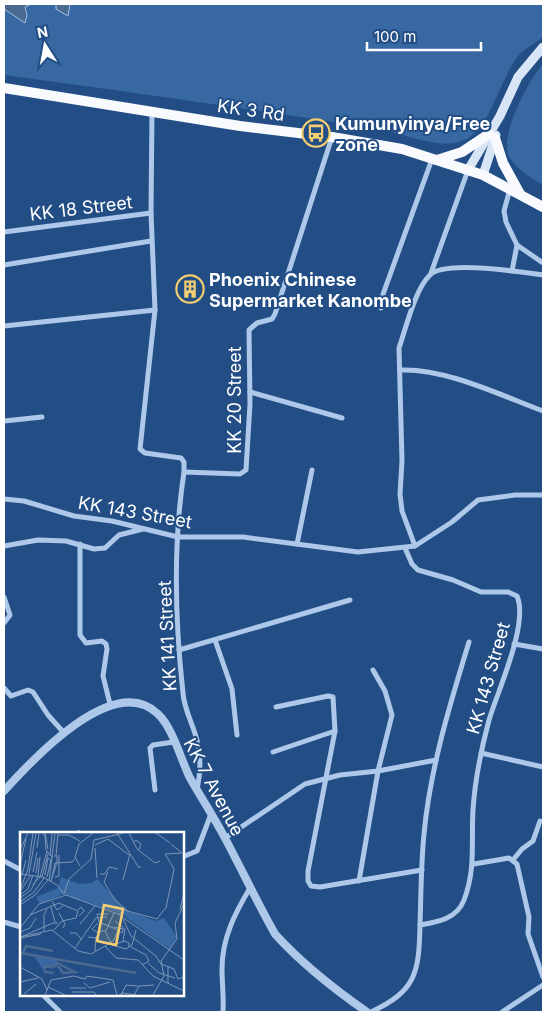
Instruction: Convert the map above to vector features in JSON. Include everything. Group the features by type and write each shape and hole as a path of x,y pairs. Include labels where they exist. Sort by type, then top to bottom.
{"highway":[{"name":"KK 3 Rd","path":"4,88 240,126 332,137 402,149 483,175 543,207"},
{"path":"435,159 462,152 492,136 503,163 520,195"}],"main road":[{"path":"483,175 492,136 500,116 518,78 543,47"},
{"path":"468,170 492,136"}],"street":[{"name":"KK 18 Street","path":"4,232 150,213 152,111"},
{"name":"KK 20 Street","path":"184,472 240,474 246,470 250,392 249,330 257,323 272,319 275,314 332,137"},
{"path":"382,308 382,297 435,159"},
{"path":"415,546 402,510 400,494 402,461 399,348 418,295 431,273 468,170"},
{"path":"510,190 504,217 518,245 543,263"},
{"path":"150,213 155,310 140,450 144,453 181,458 184,462 178,537"},
{"path":"4,265 152,241"},
{"path":"512,271 518,245"},
{"path":"431,273 443,269 473,267 543,275"},
{"path":"4,326 155,310"},
{"path":"400,370 417,370 451,378 543,411"},
{"path":"250,392 342,418"},
{"path":"4,421 42,417"},
{"path":"297,544 312,470"},
{"path":"405,548 415,546 452,522 478,500 491,497 543,495"},
{"name":"KK 143 Street","path":"4,498 24,501 74,516 147,528 178,537 243,538 349,552 405,548 412,564 418,570 453,580 482,592 508,592 518,596 521,605 514,644 481,753 475,780 474,864 464,902 453,915 440,921 420,925"},
{"path":"4,546 38,540 66,541 94,549 105,548 119,535 132,530 147,528"},
{"name":"KK 141 Street","path":"178,537 179,650 183,696 199,750 197,790"},
{"path":"80,544 80,635 86,643 102,642 106,644 103,676 110,704"},
{"path":"4,597 10,618 4,623"},
{"path":"179,650 350,600"},
{"path":"215,640 232,689 237,734"},
{"path":"369,1012 386,1006 408,989 418,967 424,834 436,760 469,642"},
{"path":"514,644 543,649"},
{"path":"359,881 378,771 392,715 385,691 373,670"},
{"path":"4,688 11,696 28,690 33,692 48,715 65,734"},
{"path":"276,707 328,696 333,697 335,731 325,778 308,881 311,886 320,887 422,870"},
{"name":"KK 7 Avenue","path":"4,791 20,774 94,711 110,704 129,702 146,706 158,713 164,721 197,790 225,838 275,934 291,951 338,991 369,1012"},
{"path":"273,752 335,731"},
{"path":"155,790 150,748 153,745 174,742"},
{"path":"481,753 543,766"},
{"path":"225,838 305,784 325,778 378,771 436,760"},
{"path":"184,856 196,851 211,814"},
{"path":"513,860 522,849 533,841 540,821"},
{"path":"474,864 509,858 517,864 529,917 528,934 543,977"},
{"path":"4,861 20,869"},
{"path":"223,1012 222,967 224,942 235,913 250,888"},
{"path":"4,922 20,927"},
{"path":"502,1012 543,986"},
{"path":"44,996 60,1012"}],"shaded area":[{"path":"4,4 543,4 543,37 521,52 512,65 488,115 480,127 462,141 443,143 420,140 378,129 4,75"},
{"path":"4,4 31,4 25,7 27,15 25,23 4,9"},
{"path":"56,4 70,4 68,16 56,9"},
{"path":"543,64 543,185 529,177 517,166 510,158 507,149 511,124 516,110 530,82"}],"place":[{"name":"Kumunyinya/Free zone","path":"316,133"},
{"name":"Phoenix Chinese Supermarket Kanombe","path":"190,289"}]}
